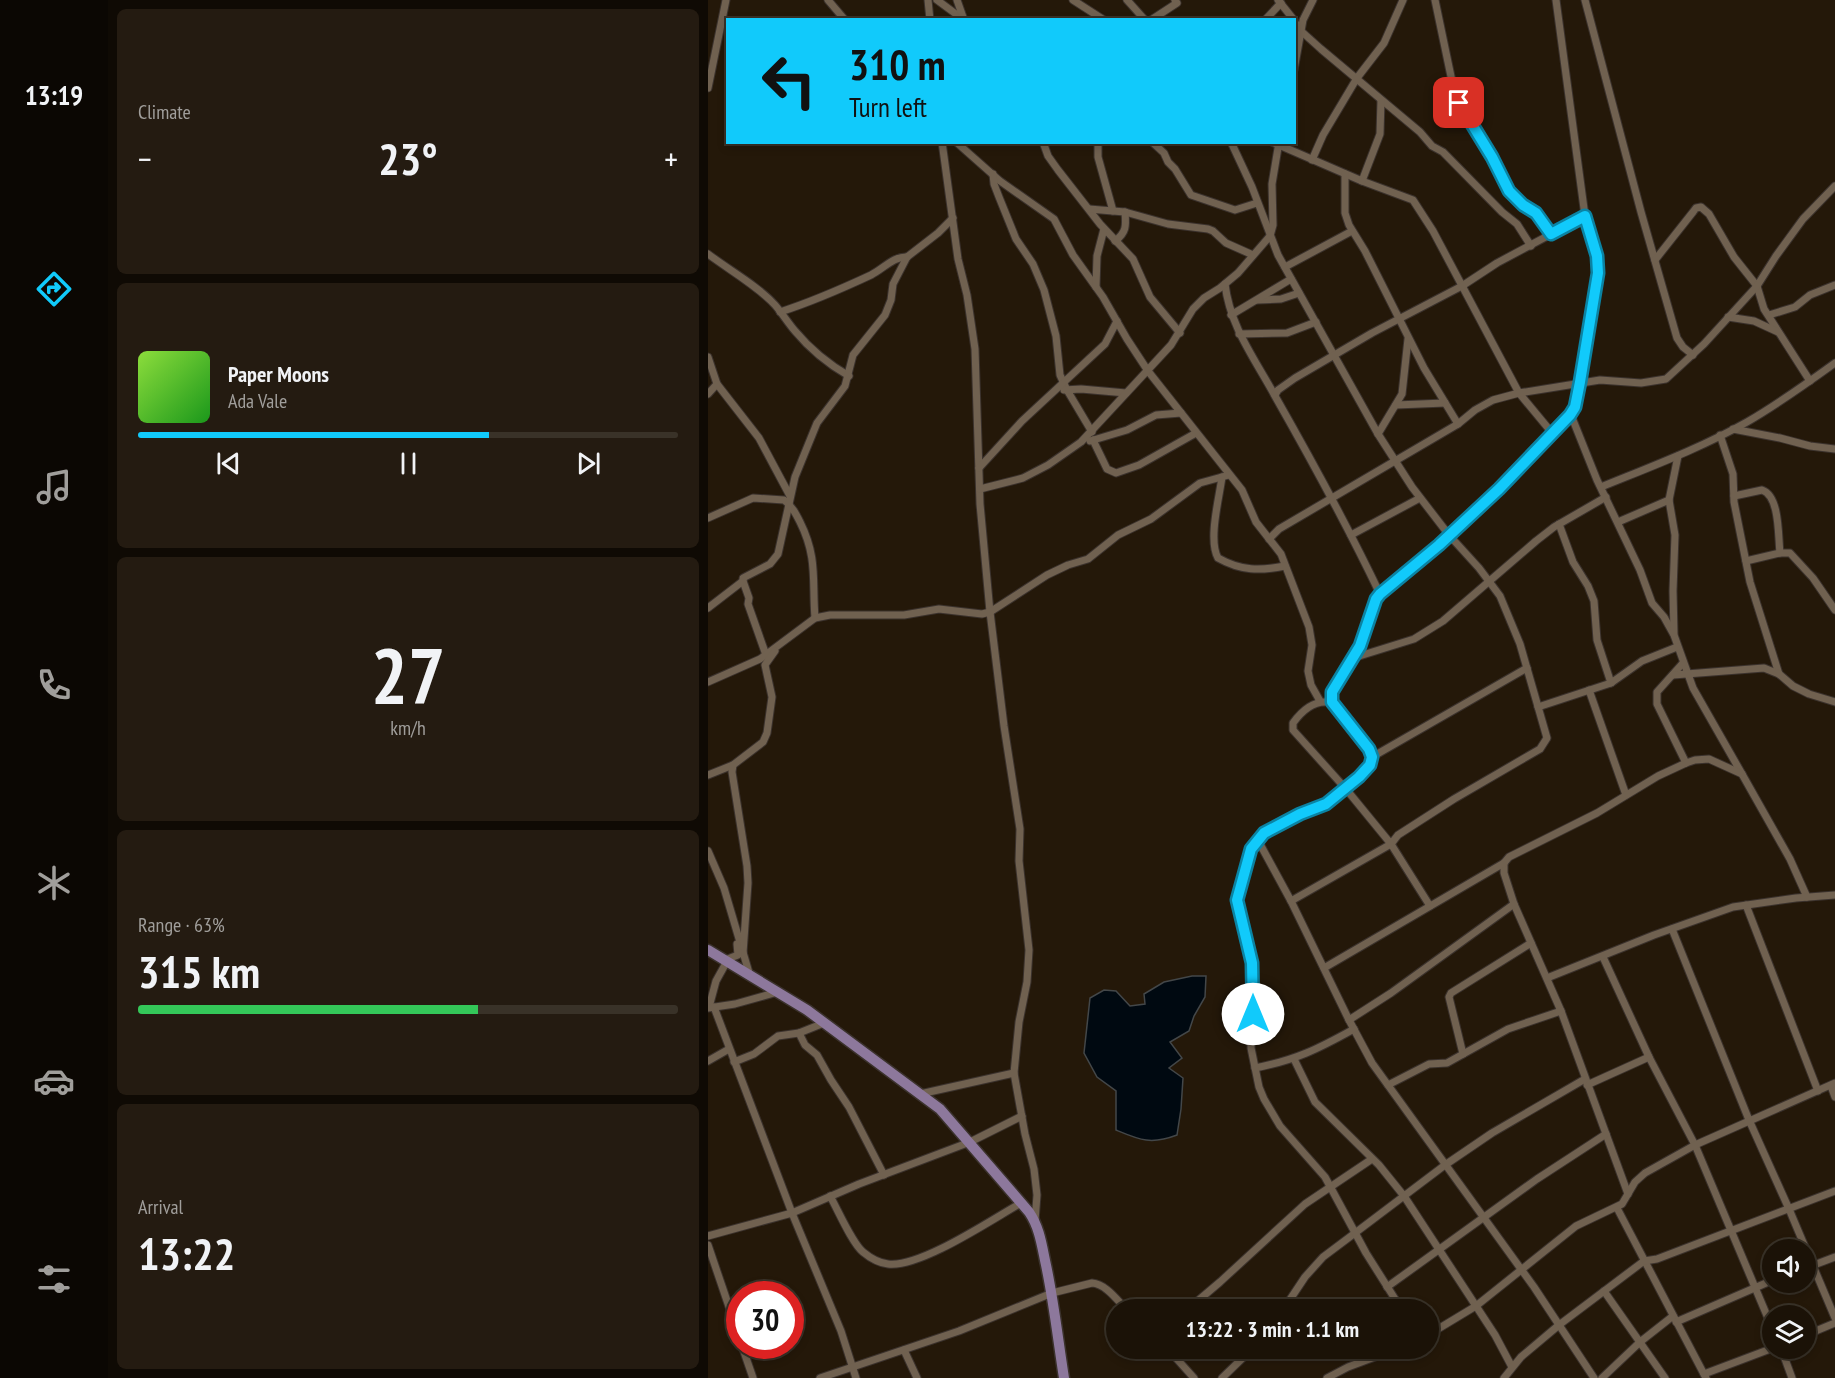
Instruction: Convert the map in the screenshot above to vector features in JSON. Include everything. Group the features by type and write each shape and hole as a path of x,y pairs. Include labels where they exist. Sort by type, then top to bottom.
{"main road":[{"path":"708,950 824,1023 940,1109 1021,1203 1035,1221 1052,1293 1064,1378"}],"street":[{"path":"708,88 726,0"},
{"path":"828,0 843,18"},
{"path":"928,0 930,18"},
{"path":"937,0 961,18"},
{"path":"957,0 963,18"},
{"path":"1072,0 1101,18"},
{"path":"1127,0 1143,18"},
{"path":"1154,18 1177,3 1175,0"},
{"path":"1296,59 1301,31 1313,0"},
{"path":"1312,160 1323,135 1357,78 1384,43 1403,0"},
{"path":"1435,0 1453,86 1459,103 1492,157 1509,191 1523,205 1536,213 1551,234"},
{"path":"1395,1299 1315,1164 1280,1126 1261,1093 1251,1048 1252,963 1237,900 1251,849 1260,837 1300,814 1326,804 1346,789 1370,765 1372,757 1360,735 1332,702 1332,692 1360,646 1376,599 1499,489 1553,434 1575,407 1598,273 1597,256 1585,216 1556,0"},
{"path":"1585,0 1677,338 1693,355"},
{"path":"1267,18 1280,1 1293,18"},
{"path":"1296,23 1301,31 1420,132 1432,146 1443,152 1502,212 1517,224 1531,246"},
{"path":"1362,181 1380,134 1381,100"},
{"path":"942,144 975,349 980,489 990,612 1019,817 1019,861 1029,950 1027,982 1019,1023 1014,1073 1034,1169 1037,1195 1035,1221"},
{"path":"958,144 1000,181 1054,219 1073,255 1149,371 1226,476 1242,490 1256,522 1281,554 1309,627 1312,645 1308,671 1311,685 1320,701"},
{"path":"1044,144 1048,156 1104,229 1133,260 1150,297 1180,333"},
{"path":"1098,144 1098,157 1113,211"},
{"path":"1154,144 1164,153 1167,162 1174,168 1191,195 1235,210 1257,203"},
{"path":"1232,144 1252,187 1270,236 1291,279 1378,434 1420,498 1500,596 1520,644 1547,738 1544,746 1454,799 1398,835 1391,844 1292,901"},
{"path":"1092,436 1126,393 1149,371 1180,333 1193,309 1204,298 1225,284 1270,236 1273,225 1272,184 1277,144"},
{"path":"1279,144 1345,174 1413,200 1433,231 1519,393 1553,434"},
{"path":"975,159 994,184 1016,239 1033,264 1053,319 1060,375 1107,469 1116,473 1139,465 1196,433"},
{"path":"993,174 994,184"},
{"path":"1345,174 1345,213 1352,231 1400,318 1408,339 1458,424"},
{"path":"1269,539 1279,529 1458,424 1475,410 1493,400 1580,382 1600,380 1629,383 1655,382 1666,379 1693,355 1757,286 1803,219 1835,186"},
{"path":"1655,260 1696,208 1701,207 1709,214 1734,257 1757,286 1764,309 1810,381"},
{"path":"1089,209 1125,212 1168,224 1208,229 1253,255"},
{"path":"1115,241 1123,236 1126,228 1125,212"},
{"path":"1275,395 1278,390 1335,355 1585,216"},
{"path":"708,608 743,581 743,578 770,564 778,554 795,477 817,423 845,386 853,355 885,315 891,300 893,284 907,257 953,218"},
{"path":"1096,287 1096,260 1104,229"},
{"path":"1285,267 1352,231"},
{"path":"938,233 955,235"},
{"path":"1236,247 1246,264"},
{"path":"708,254 756,288 815,352 849,376"},
{"path":"780,312 815,301 870,275 901,256 907,257"},
{"path":"1081,266 1096,260"},
{"path":"1231,315 1291,279"},
{"path":"1225,284 1227,304 1239,334 1352,535 1380,594"},
{"path":"1769,315 1795,307 1810,295 1835,285"},
{"path":"1258,300 1281,298 1299,293"},
{"path":"1728,317 1754,321 1778,332"},
{"path":"979,468 1022,421 1055,392 1065,387 1105,344 1117,321"},
{"path":"1239,334 1287,333 1316,321"},
{"path":"1378,434 1403,392 1408,339"},
{"path":"708,357 717,384 759,438 808,539 813,558 815,618"},
{"path":"1601,487 1678,456 1733,429 1782,400 1835,363"},
{"path":"708,394 717,384"},
{"path":"1065,387 1126,393"},
{"path":"1396,405 1445,403"},
{"path":"980,489 1023,478 1048,465 1092,436 1127,430 1156,415 1181,413"},
{"path":"1570,415 1652,603 1664,617 1674,635"},
{"path":"1733,429 1833,449 1835,456"},
{"path":"1720,435 1733,474 1734,496 1750,582 1779,674"},
{"path":"1678,456 1669,500 1675,535 1672,591 1674,635 1677,647 1713,726 1790,859 1807,897"},
{"path":"1226,476 1214,533 1214,550 1218,558 1252,570 1262,571 1285,566"},
{"path":"708,682 766,655 815,618 830,615 904,615 939,609 982,614 990,612 1047,575 1088,559 1118,535 1151,519 1200,483 1226,476"},
{"path":"1734,496 1762,490 1771,496 1776,513 1780,553"},
{"path":"1353,658 1414,639 1443,621 1536,541 1559,524 1606,497"},
{"path":"708,518 753,498 789,500"},
{"path":"1352,535 1420,498"},
{"path":"1618,522 1669,500"},
{"path":"1559,524 1573,562 1588,586 1594,601 1597,640 1611,683"},
{"path":"1746,561 1790,553 1813,578 1835,610"},
{"path":"743,581 749,598 748,604 766,655"},
{"path":"1538,707 1611,683 1642,661 1677,647"},
{"path":"708,775 733,765 763,742 767,733 772,697 765,665 776,648"},
{"path":"1683,663 1657,692 1657,704 1686,763"},
{"path":"1372,757 1527,668"},
{"path":"1673,675 1764,668 1779,674 1801,690 1835,702"},
{"path":"1589,690 1626,795"},
{"path":"1332,702 1320,701 1309,706 1293,723 1293,730 1391,844 1430,906"},
{"path":"1324,968 1503,863 1509,857 1597,813 1658,776 1686,763 1708,759 1742,774"},
{"path":"733,765 733,782 748,883 743,953"},
{"path":"1260,837 1260,844 1292,901 1372,1063 1522,1270 1594,1378"},
{"path":"709,855 724,888 750,976"},
{"path":"1503,863 1514,904 1561,1011 1628,1194"},
{"path":"1547,978 1733,907 1835,895"},
{"path":"1349,1020 1391,993 1514,904"},
{"path":"1746,905 1818,1091"},
{"path":"1672,929 1800,1239"},
{"path":"735,930 738,955 724,962 716,981 710,1008 729,1049 792,1213 841,1331 856,1378"},
{"path":"1463,1054 1449,997 1451,993 1531,943"},
{"path":"1603,957 1649,1057 1695,1145 1762,1305"},
{"path":"710,1008 778,992"},
{"path":"1388,1085 1429,1064 1447,1063 1508,1029 1561,1011"},
{"path":"734,1062 754,1054 778,1036 799,1033 824,1023"},
{"path":"1255,1068 1309,1054 1354,1029"},
{"path":"799,1033 805,1045 817,1055 849,1107 884,1174"},
{"path":"708,1061 729,1049"},
{"path":"1290,1299 1305,1277 1323,1257 1445,1165 1492,1133 1586,1082 1649,1057"},
{"path":"1294,1059 1315,1102 1372,1159 1404,1196 1476,1306 1512,1367"},
{"path":"920,1094 1014,1073"},
{"path":"1439,1328 1476,1306 1576,1226 1617,1208 1622,1204 1635,1182 1645,1173 1695,1145 1833,1084 1835,1097"},
{"path":"708,1236 792,1213 884,1174 970,1142 1022,1116"},
{"path":"1387,1287 1537,1179 1606,1134"},
{"path":"1200,1299 1305,1204 1372,1159"},
{"path":"1503,1378 1521,1357 1559,1325 1644,1261 1657,1259 1835,1191"},
{"path":"830,1196 858,1247 878,1261 888,1264 922,1258 1021,1203"},
{"path":"1617,1208 1705,1376 1762,1353"},
{"path":"708,1245 726,1298"},
{"path":"1816,1264 1835,1257"},
{"path":"1816,1280 1835,1318"},
{"path":"820,1378 959,1331 1052,1293 1098,1283 1115,1299"},
{"path":"1602,1378 1640,1342 1675,1319 1762,1283"},
{"path":"1604,1291 1665,1378"},
{"path":"1816,1331 1835,1323"},
{"path":"904,1350 916,1378"},
{"path":"1505,1352 1521,1357"},
{"path":"746,1359 753,1378"},
{"path":"1177,1359 1194,1378"},
{"path":"1222,1378 1242,1359"},
{"path":"1327,1378 1369,1359"},
{"path":"1785,1359 1792,1378"}],"shaded area":[{"path":"1192,976 1206,976 1205,997 1194,1016 1189,1031 1170,1042 1182,1058 1169,1068 1183,1078 1177,1135 1160,1140 1146,1140 1116,1130 1116,1091 1097,1077 1084,1053 1090,998 1104,990 1116,991 1130,1006 1145,1004 1144,994 1164,982"}],"route":[{"path":"1253,1014 1252,963 1237,900 1251,849 1264,833 1300,814 1326,804 1370,765 1372,757 1369,749 1332,702 1332,692 1360,646 1376,599 1386,588 1439,545 1539,450 1570,415 1575,407 1578,394 1598,273 1597,256 1585,216 1551,234 1536,213 1523,205 1509,191 1492,157 1459,103"}]}
